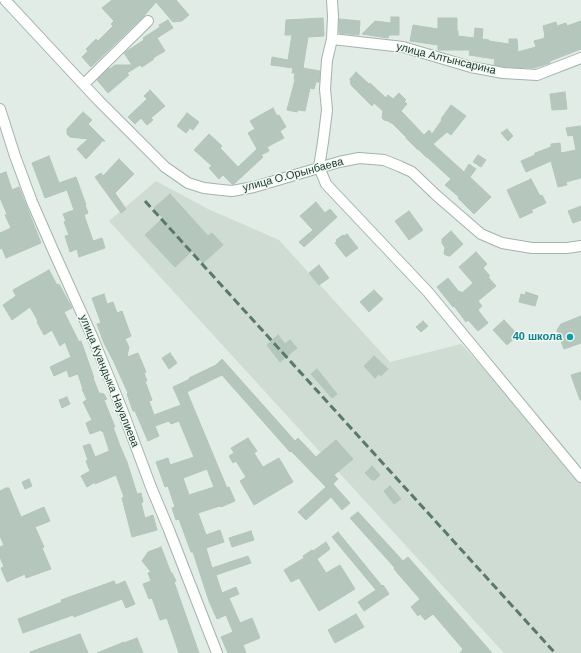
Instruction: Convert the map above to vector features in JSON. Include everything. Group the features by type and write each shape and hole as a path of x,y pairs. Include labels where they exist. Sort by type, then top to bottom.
{"street":[{"name":"улица О.Орынбаева","path":"5,0 165,167 188,183 204,188 232,190 254,187 359,158 384,160 412,172 481,234 502,243 532,248 567,248 581,246"},
{"path":"332,0 332,39 327,60 325,89 327,110 319,168 326,184 428,292 581,477"},
{"path":"84,84 148,21"},
{"name":"улица Алтынсарина","path":"332,39 403,47 471,67 503,73 537,75 581,58"},
{"name":"улица Куандыка Науалиева","path":"0,109 32,202 92,336 217,653"}],"shaded area":[{"path":"156,181 208,209 279,240 390,362 461,344 581,475 581,653 504,653 109,221"}],"building":[{"path":"112,0 176,0 189,15 182,21 173,22 156,2 144,16 91,67 82,57 88,51 86,49 96,39 98,41 113,26 111,24 114,21 102,8"},
{"path":"391,17 399,17 399,35 389,35 388,38 362,34 375,21 391,23"},
{"path":"323,18 324,36 308,37 303,68 320,71 319,82 316,82 314,89 310,88 305,111 298,110 297,112 287,110 295,80 295,73 292,73 293,68 271,65 272,57 288,60 292,35 285,35 286,20"},
{"path":"438,18 457,18 458,36 474,38 475,28 483,29 482,39 489,41 509,44 509,39 517,39 518,52 536,47 534,41 545,38 543,26 556,22 557,26 566,23 567,26 581,21 581,49 550,61 550,63 534,68 504,67 494,65 495,59 469,55 470,50 438,50 438,45 410,41 413,25 438,29"},
{"path":"339,19 360,21 359,35 339,33"},
{"path":"168,20 173,28 157,38 165,51 142,67 140,65 127,73 129,75 108,93 97,80 109,68 110,69 115,65 132,65 124,53 144,40 143,38 160,27 159,25"},
{"path":"356,72 386,98 388,95 393,99 399,93 406,100 404,101 407,104 401,111 424,135 429,130 432,134 451,105 466,116 451,135 447,132 433,144 464,172 469,164 476,169 470,177 491,197 474,214 458,198 459,197 445,185 451,179 418,150 392,123 382,118 383,111 374,103 372,106 351,85 350,79"},
{"path":"150,90 165,106 151,118 153,120 147,125 141,118 135,124 128,117 147,99 144,96"},
{"path":"565,92 567,109 552,110 550,94"},
{"path":"273,108 277,116 279,115 286,127 280,131 284,138 267,147 269,151 261,155 263,157 234,184 232,184 223,175 219,179 209,168 212,166 194,150 209,134 222,146 220,148 238,167 257,149 248,133 255,129 250,121"},
{"path":"83,112 92,120 88,124 105,141 101,141 101,143 86,159 77,149 88,139 70,137 67,134 67,129"},
{"path":"187,113 199,122 193,130 190,128 186,133 177,126"},
{"path":"580,126 581,178 566,182 567,185 558,187 551,161 526,172 521,161 535,155 535,153 551,147 551,144 560,143 561,153 576,150 573,135 568,136 566,128"},
{"path":"507,129 513,136 508,141 501,133"},
{"path":"478,155 486,160 481,167 473,162"},
{"path":"49,156 59,183 76,177 86,205 88,213 84,215 93,241 102,238 105,248 79,257 77,249 70,252 65,236 69,235 64,222 66,221 63,214 74,210 67,190 45,198 32,163"},
{"path":"119,159 134,174 115,193 126,209 121,213 95,177 101,173 103,176"},
{"path":"6,172 12,190 19,187 41,243 6,258 2,248 0,249 0,233 11,228 0,198 0,174"},
{"path":"531,179 540,196 542,195 546,203 531,210 533,212 520,218 507,190"},
{"path":"170,194 208,236 212,233 223,245 203,263 192,251 175,267 145,235 163,218 154,208"},
{"path":"316,202 325,213 330,209 337,217 304,247 299,242 313,230 300,216"},
{"path":"581,206 581,220 573,223 568,211"},
{"path":"409,211 423,230 409,240 395,221"},
{"path":"451,231 463,244 450,256 448,256 444,254 445,248 442,243 442,239"},
{"path":"347,234 358,248 346,257 335,243 337,241 336,240"},
{"path":"476,252 487,264 483,268 490,276 488,277 496,286 478,301 482,306 478,310 488,323 478,331 468,320 466,322 437,287 448,278 459,292 460,291 462,293 473,283 459,267"},
{"path":"319,265 329,278 319,285 309,273"},
{"path":"49,270 57,285 59,284 72,308 64,312 79,342 81,341 99,393 104,394 107,399 104,400 115,427 113,427 127,462 137,494 141,493 143,502 141,503 145,518 153,515 157,530 132,537 122,498 124,497 116,475 95,484 95,482 87,487 81,476 90,471 83,446 90,444 95,457 109,450 103,431 102,432 101,430 90,434 86,423 92,420 83,402 87,400 78,374 69,377 67,370 54,376 50,367 71,357 65,342 60,346 52,330 44,335 30,307 12,320 3,305 16,296 13,290"},
{"path":"374,290 383,299 369,312 360,302"},
{"path":"526,292 538,296 535,306 519,302 521,294 525,295"},
{"path":"104,294 107,304 113,302 117,313 122,311 131,336 125,339 129,347 127,357 138,353 146,372 144,373 147,381 145,381 152,400 149,401 154,415 181,405 173,387 216,365 222,359 295,441 298,438 316,457 336,440 353,459 334,475 338,479 333,484 350,503 342,510 331,497 306,520 298,512 326,487 291,451 290,452 222,375 187,392 227,488 229,487 235,501 221,507 220,506 198,513 206,535 220,530 224,542 206,548 212,568 248,556 251,563 216,575 222,593 236,587 239,594 229,598 240,623 252,618 260,638 243,645 246,653 228,653 221,637 233,632 226,615 217,619 209,601 193,552 191,552 179,519 176,520 172,508 175,507 168,486 165,487 156,462 168,458 170,465 194,457 179,421 171,424 169,421 155,426 159,436 148,441 135,411 133,411 127,394 128,393 104,343 97,324 101,323 92,298","holes":["207,469 214,487 189,495 183,478"]},
{"name":"40 школа","path":"581,316 581,343 564,349 557,330 561,324"},
{"path":"504,320 518,335 507,345 493,330"},
{"path":"423,321 428,326 421,332 416,327"},
{"path":"278,335 285,344 290,340 297,348 280,362 267,345"},
{"path":"170,353 177,363 169,369 162,358"},
{"path":"374,356 388,369 381,376 379,374 375,378 364,366"},
{"path":"317,369 337,394 332,398 311,374"},
{"path":"581,372 581,400 580,400 571,375"},
{"path":"67,397 70,404 62,408 59,400"},
{"path":"248,438 257,451 254,453 263,467 279,458 293,482 254,505 240,481 246,477 236,461 233,463 229,456 234,453 231,448"},
{"path":"372,466 380,475 375,480 372,480 365,473"},
{"path":"29,479 32,486 25,489 22,482"},
{"path":"390,486 401,499 394,504 384,491"},
{"path":"9,488 21,517 44,507 50,521 35,527 44,547 42,548 51,569 26,578 25,574 7,582 1,568 4,567 0,557 0,547 4,545 0,536 0,491"},
{"path":"358,512 403,561 408,557 492,653 460,653 463,649 433,614 425,620 420,614 418,616 411,607 420,599 394,569 395,568 350,518"},
{"path":"251,531 254,540 232,547 229,538"},
{"path":"338,532 389,594 364,611 358,602 376,590 332,537"},
{"path":"326,542 330,549 317,559 326,573 340,565 355,589 319,611 299,578 291,582 284,570"},
{"path":"161,547 171,573 176,581 174,582 199,653 179,653 167,618 160,620 152,598 149,599 143,584 151,581 148,573 151,572 142,561 148,552"},
{"path":"114,581 116,585 125,581 135,604 126,608 122,599 74,617 73,615 23,633 18,619 62,602 61,600"},
{"path":"356,614 364,627 335,643 328,630"},
{"path":"80,634 88,653 30,653 30,652"},
{"path":"137,638 143,653 97,653 124,642"}],"railway":[{"path":"145,201 555,653"}],"place":[{"name":"40 школа","path":"570,337"}]}
